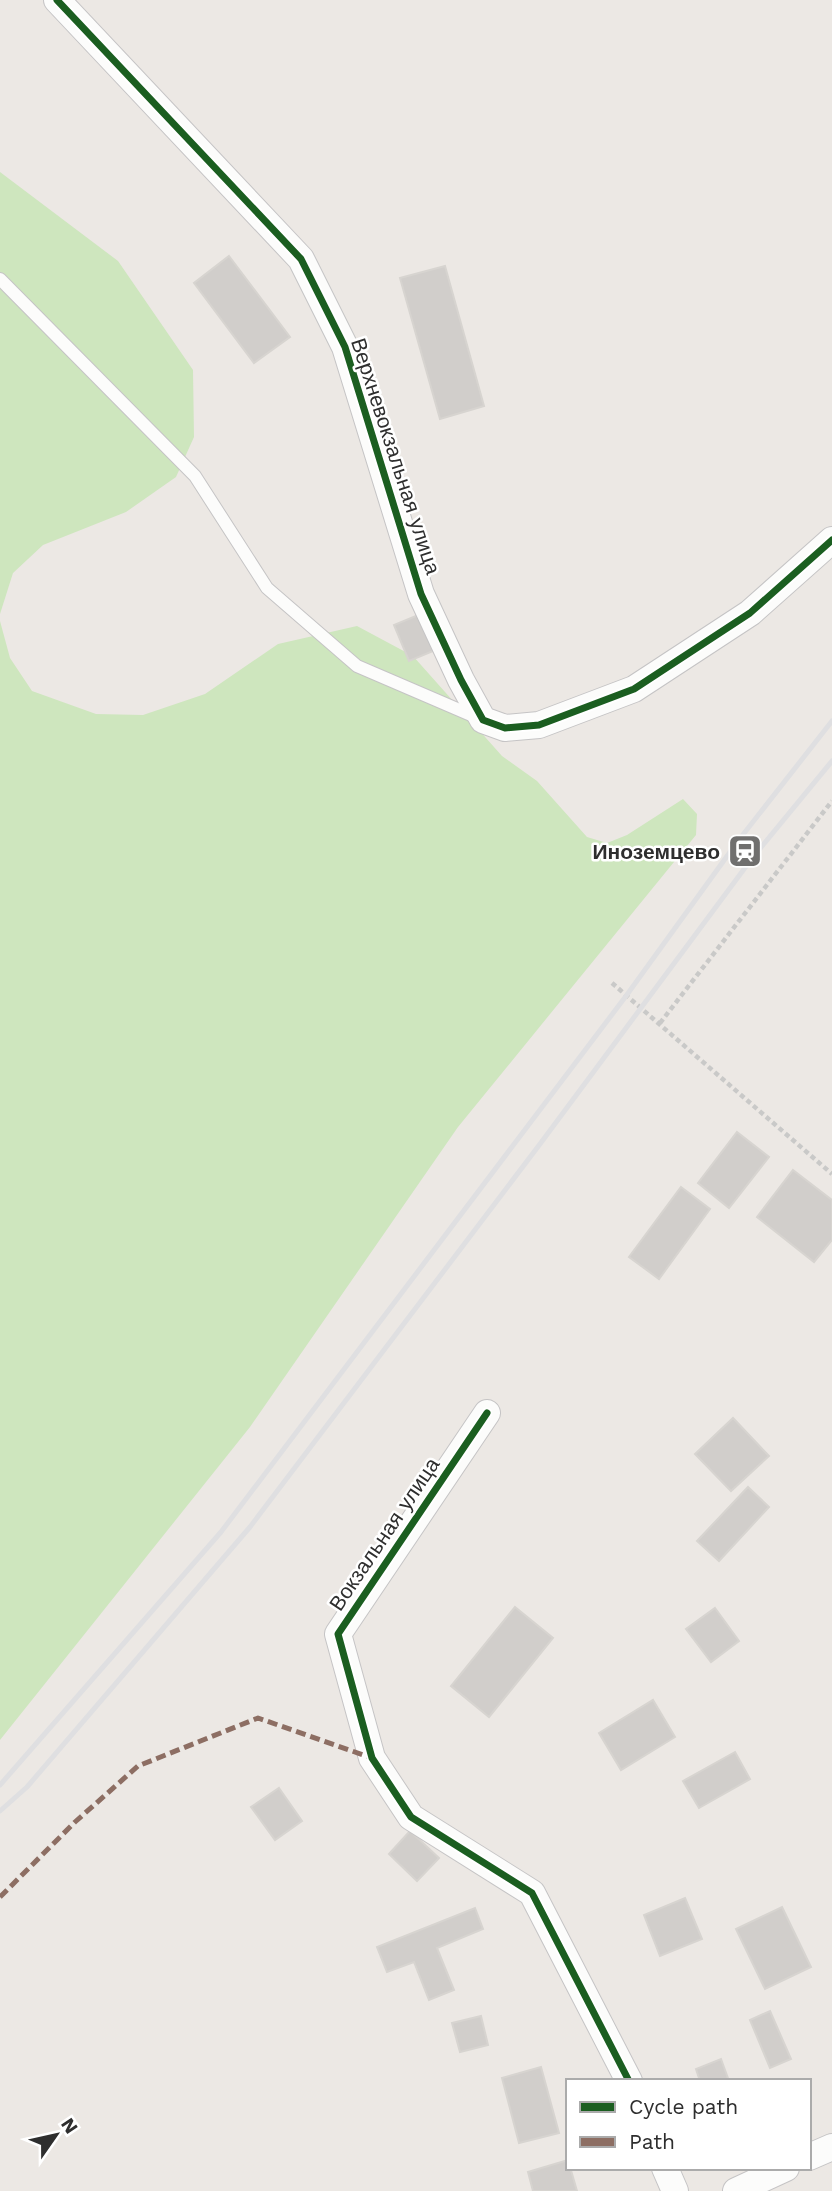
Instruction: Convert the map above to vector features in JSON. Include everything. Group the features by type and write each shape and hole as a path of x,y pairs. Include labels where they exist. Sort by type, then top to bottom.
{"street":[{"name":"Верхневокзальная улица","path":"57,0 301,260 345,347 421,594 483,720"},
{"path":"483,720 505,728 539,725 634,689 750,613 832,540"},
{"name":"Вокзальная улица","path":"487,1413 338,1634 372,1758 411,1816 532,1893 628,2079"},
{"path":"811,2156 832,2147"},
{"path":"666,2170 675,2191"},
{"path":"736,2191 782,2170"}],"lane":[{"path":"0,279 195,476 267,588 358,666 483,720"}],"path":[{"path":"660,1023 832,801"},
{"path":"612,983 832,1174"}],"green space":[{"path":"0,172 118,261 193,370 194,437 176,477 126,512 43,545 13,573 0,614"},
{"path":"0,621 10,658 32,691 96,714 143,715 205,694 278,644 357,626 413,656 502,756 537,781 587,837 607,843 627,835 683,799 697,814 696,835 458,1127 250,1427 0,1740"}],"building":[{"path":"229,256 290,337 254,363 194,283"},
{"path":"445,266 484,406 440,419 400,278"},
{"path":"423,613 438,649 409,661 394,625"},
{"path":"737,1132 769,1157 729,1208 698,1183"},
{"path":"793,1170 832,1200 832,1240 814,1262 757,1217"},
{"path":"681,1187 710,1209 659,1279 629,1257"},
{"path":"733,1418 769,1456 731,1491 695,1454"},
{"path":"748,1487 769,1507 719,1561 697,1541"},
{"path":"515,1607 553,1638 489,1717 451,1686"},
{"path":"715,1608 739,1641 711,1662 686,1629"},
{"path":"653,1700 675,1737 621,1770 599,1733"},
{"path":"735,1752 750,1779 699,1808 683,1781"},
{"path":"279,1788 302,1821 275,1840 251,1807"},
{"path":"410,1831 439,1858 417,1881 389,1854"},
{"path":"685,1898 702,1939 660,1956 644,1915"},
{"path":"782,1907 811,1967 765,1989 736,1929"},
{"path":"475,1908 483,1929 437,1948 454,1990 429,2000 414,1962 387,1972 377,1947"},
{"path":"770,2011 791,2059 770,2068 750,2020"},
{"path":"481,2016 488,2045 460,2052 452,2023"},
{"path":"721,2059 728,2079 699,2079 696,2069"},
{"path":"541,2067 559,2133 519,2143 502,2078"},
{"path":"566,2161 566,2170 571,2170 577,2191 533,2191 528,2172"}],"railway":[{"path":"0,1785 221,1532 626,996 738,841 832,721"},
{"path":"0,1811 27,1787 250,1527 753,857 832,761"}],"marked path":[{"path":"0,1897 75,1822 138,1766 258,1718 372,1758"}],"cycle path":[{"path":"57,0 301,259 345,347 421,594 483,720 505,728 539,725 634,689 750,613 832,540"},
{"path":"487,1413 338,1634 372,1758 411,1817 532,1893 628,2079"}],"place":[{"name":"Иноземцево","path":"745,851"}]}
